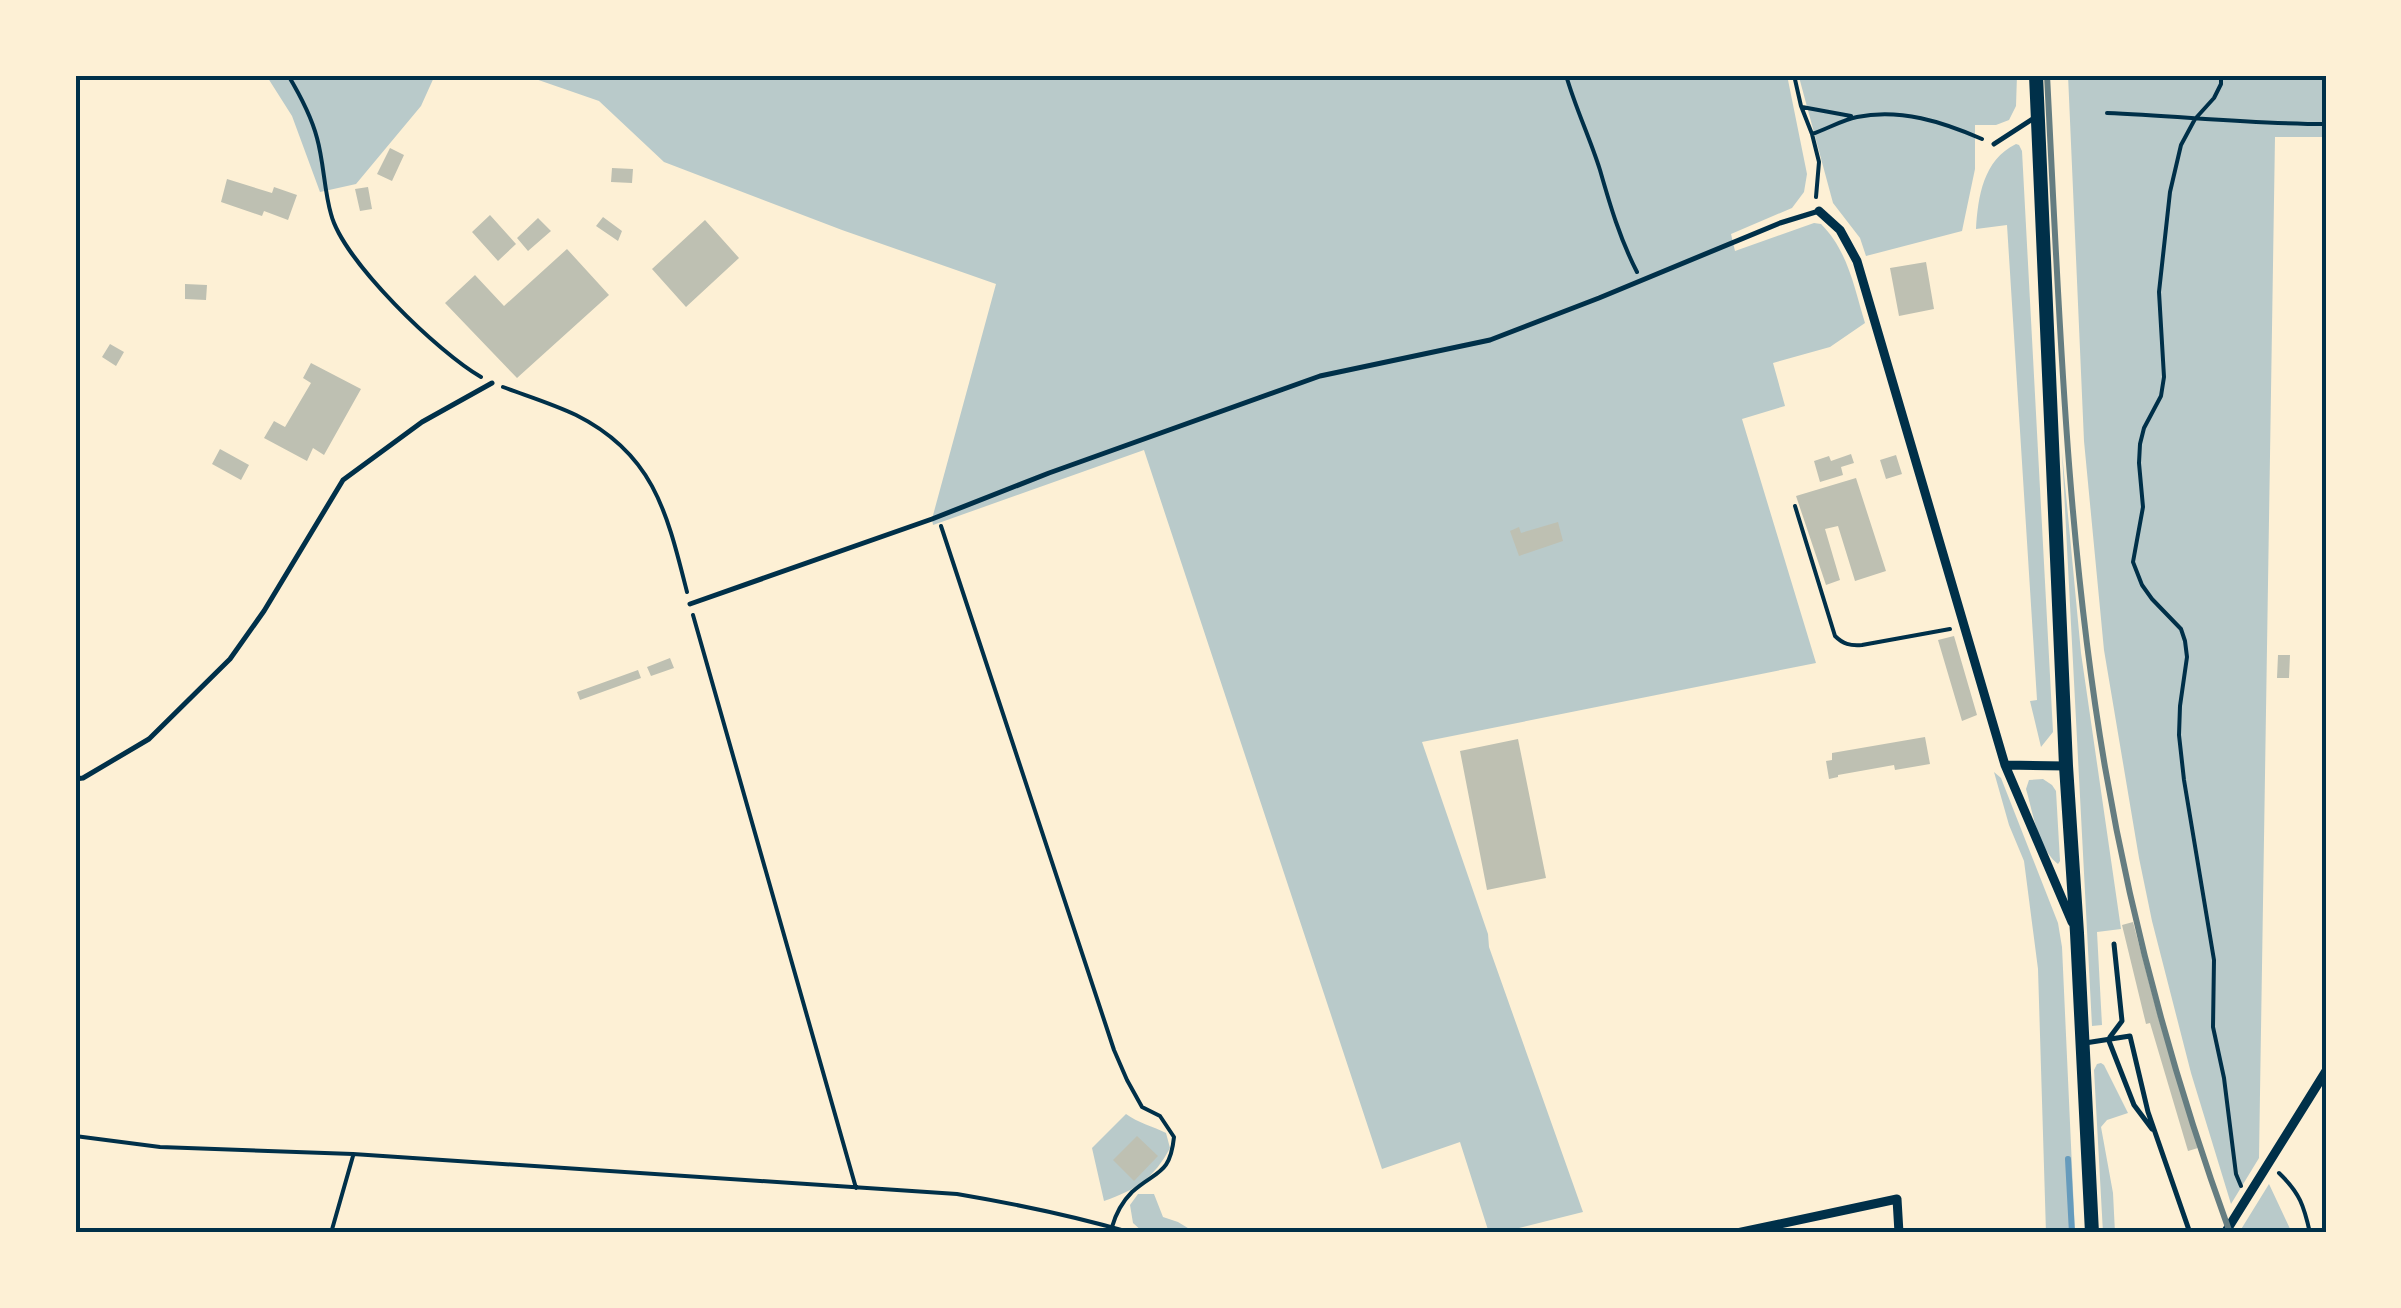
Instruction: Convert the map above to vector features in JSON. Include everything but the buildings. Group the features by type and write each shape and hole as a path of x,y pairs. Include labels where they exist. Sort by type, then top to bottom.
{"main road":[{"path":"2036,75 2066,766 2092,1233"}],"street":[{"path":"1819,211 1840,230 1857,261 2005,765 2077,934"},
{"path":"2005,765 2066,766"},
{"path":"2225,1233 2326,1071"},
{"path":"1737,1233 1897,1199 1899,1233"}],"lane":[{"path":"1994,144 2038,116"},
{"path":"690,604 1320,376 1490,340 1780,223 1819,211"},
{"path":"75,779 150,739 230,659 264,611 342,480 422,422 492,383"},
{"path":"1992,766 2005,765"},
{"path":"2108,1039 2122,1021 2114,944"},
{"path":"2082,1044 2130,1036 2154,1131 2190,1233"},
{"path":"2108,1039 2134,1105 2154,1131"}],"path":[{"path":"288,75 317,136 331,216 360,266 459,364 492,383 575,414 612,438 638,462 659,497 856,1188"},
{"path":"1566,75 1626,251 1641,281"},
{"path":"1794,75 1818,162 1819,211"},
{"path":"2221,75 2214,98 2195,119 2180,145 2170,192 2159,292 2164,377 2161,396 2140,444 2143,508 2133,562 2142,585 2180,629 2185,641 2187,657 2179,735 2214,960 2213,1027 2236,1174 2246,1199"},
{"path":"1801,106 1856,117 1906,114 1956,127 1994,144"},
{"path":"2106,114 2326,124"},
{"path":"1812,134 1856,117"},
{"path":"1795,506 1835,636 1842,642 1862,645 1965,627"},
{"path":"938,517 1114,1050 1142,1107 1160,1116 1174,1137 1172,1156 1160,1173 1133,1192 1117,1210 1112,1228"},
{"path":"75,1136 160,1147 354,1154 957,1194 1023,1205 1132,1233"},
{"path":"331,1233 354,1154"},
{"path":"2268,1163 2301,1199 2310,1233"}],"shaded area":[{"path":"266,75 435,75 421,106 356,184 320,192 292,116"},
{"path":"524,75 1787,75 1807,174 1804,192 1792,208 1731,234 1735,251 1814,223 1821,224 1844,258 1865,323 1830,347 1773,363 1785,406 1742,419 1816,663 1422,742 1488,934 1489,947 1583,1212 1489,1233 1460,1142 1382,1169 1144,450 933,525 996,284 664,162 599,101"},
{"path":"1788,75 2017,75 2016,106 2009,120 1996,125 1975,125 1975,169 1962,231 1866,256 1860,238 1833,203 1799,77"},
{"path":"2068,75 2326,75 2326,137 2275,137 2259,1158 2231,1204 2191,1073 2152,921 2104,650 2084,441"},
{"path":"2016,144 2022,151 2053,732 2041,747 2030,701 2037,700 2007,225 1976,229 1978,204 1989,169"},
{"path":"2062,452 2081,653 2121,929 2097,932 2102,1025 2092,1026"},
{"path":"1994,772 2001,778 2058,923 2075,1233 2046,1233 2038,969 2024,861"},
{"path":"2043,779 2056,791 2058,864 2041,840 2026,789 2029,780"},
{"path":"2101,1063 2128,1113 2107,1120 2101,1127 2113,1193 2115,1233 2103,1233 2094,1070"},
{"path":"1126,1114 1166,1133 1170,1148 1143,1182 1104,1201 1092,1148"},
{"path":"2269,1184 2292,1233 2241,1233 2240,1231"},
{"path":"1138,1194 1154,1194 1163,1217 1196,1233 1144,1233 1133,1223 1130,1205"}],"waterway":[{"path":"2068,1159 2072,1233"}],"railway":[{"path":"2047,75 2073,508 2105,767 2157,1003 2230,1233"}]}
